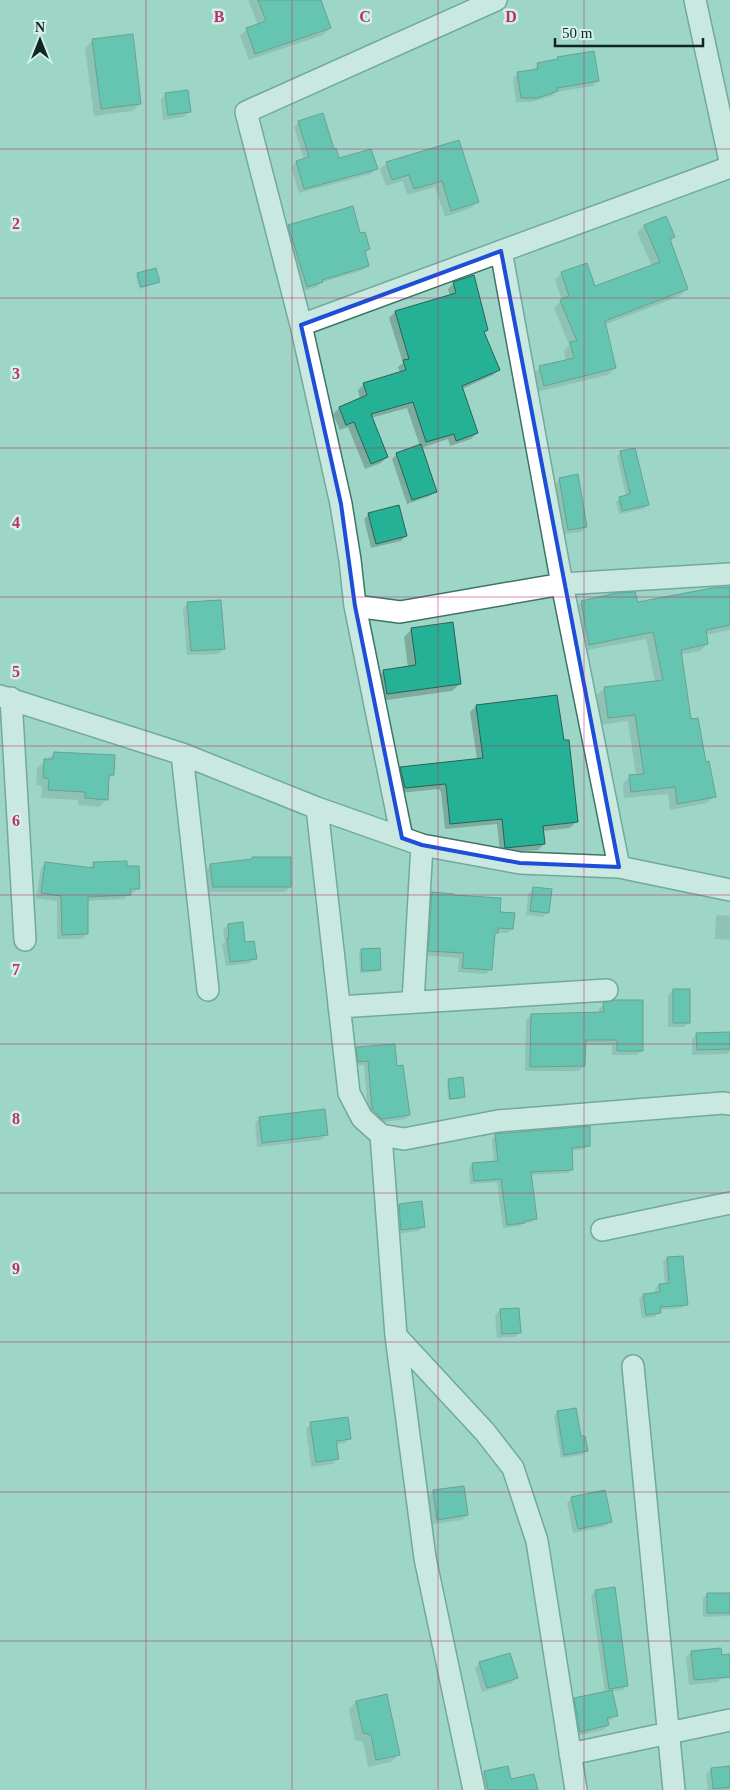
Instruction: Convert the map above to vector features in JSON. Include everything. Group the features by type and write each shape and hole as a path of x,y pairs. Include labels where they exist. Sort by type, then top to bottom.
{"street":[{"path":"402,838 355,606 341,504 301,324 246,112 496,0"},
{"path":"695,0 730,161"},
{"path":"301,324 730,167"},
{"path":"501,251 562,584 619,868"},
{"path":"355,606 400,612 562,584 730,574"},
{"path":"25,940 5,697 182,754 317,808 422,845 520,862 619,868 730,890"},
{"path":"182,754 208,990"},
{"path":"317,808 349,1093 362,1118 381,1135 404,1139 498,1121 723,1103 730,1104"},
{"path":"413,1002 422,845"},
{"path":"339,1006 607,990"},
{"path":"381,1135 396,1336 426,1558 474,1790"},
{"path":"602,1230 730,1204"},
{"path":"396,1336 485,1432 513,1468 538,1541 576,1790"},
{"path":"633,1366 674,1790"},
{"path":"570,1754 730,1720"}],"highlighted area":[{"path":"501,251 619,867 520,863 422,845 402,838 355,606 341,504 301,325"}],"building":[{"path":"258,0 321,0 331,28 255,54 246,28 266,21"},
{"path":"133,34 141,104 101,109 92,39"},
{"path":"594,51 599,81 557,88 558,91 537,98 521,98 517,72 538,69 537,63 558,59 557,57"},
{"path":"188,90 191,112 168,115 165,93"},
{"path":"323,113 334,149 336,148 339,158 371,149 378,169 304,189 296,161 309,157 298,121"},
{"path":"459,140 479,202 451,211 442,181 414,189 409,175 392,180 386,162"},
{"path":"353,206 360,233 365,232 370,249 365,251 369,266 322,280 323,282 307,287 288,225"},
{"path":"666,216 675,237 670,239 688,289 605,321 616,368 544,386 539,366 574,358 570,342 577,341 560,300 569,296 561,272 587,263 595,286 660,262 644,225"},
{"path":"156,268 160,282 141,287 137,273"},
{"path":"474,275 488,330 484,332 500,370 462,386 478,433 456,441 454,434 426,442 413,402 371,414 388,457 371,464 354,422 346,425 339,407 367,395 363,383 406,370 403,360 409,359 395,311 456,293 453,282"},
{"path":"421,444 437,492 412,500 396,453"},
{"path":"635,448 649,505 622,511 619,497 630,494 620,451"},
{"path":"578,474 587,527 568,530 559,478"},
{"path":"399,505 407,536 376,544 368,513"},
{"path":"730,587 730,625 706,630 708,644 681,650 691,719 698,718 706,762 709,761 716,797 677,804 675,787 631,792 629,775 644,774 635,715 608,718 604,687 663,680 653,632 589,645 581,601 616,593 635,592 638,602 712,588"},
{"path":"221,600 225,649 191,651 187,602"},
{"path":"453,622 461,684 387,694 383,670 416,665 411,628"},
{"path":"557,695 564,740 569,740 578,822 543,826 545,844 505,848 502,819 450,824 445,784 405,788 400,767 483,758 476,705"},
{"path":"54,752 115,755 114,775 109,775 108,800 85,798 85,792 48,790 49,779 43,778 44,759 53,759"},
{"path":"252,857 291,857 291,887 213,887 210,864 252,859"},
{"path":"127,861 127,866 139,866 140,889 130,889 131,895 88,897 88,934 62,935 61,896 41,893 45,862 94,868 93,862"},
{"path":"533,887 552,889 549,913 530,911"},
{"path":"432,892 501,898 500,912 515,913 513,929 498,928 498,933 495,933 492,970 462,968 464,953 428,951"},
{"path":"243,922 245,942 254,941 257,959 230,962 227,938 229,938 228,924"},
{"path":"380,948 381,970 362,971 361,949"},
{"path":"673,989 690,989 690,1023 673,1023"},
{"path":"615,1000 643,1000 643,1051 617,1051 617,1040 586,1040 585,1066 530,1067 531,1014 604,1012 603,1003"},
{"path":"730,1032 730,1049 697,1050 696,1033"},
{"path":"395,1044 397,1066 403,1065 410,1115 382,1119 372,1109 368,1061 358,1062 356,1047"},
{"path":"463,1077 465,1097 450,1099 448,1079"},
{"path":"325,1109 328,1135 262,1143 259,1117"},
{"path":"590,1126 590,1146 572,1148 573,1170 531,1172 537,1219 524,1221 525,1223 507,1225 501,1179 474,1181 472,1163 498,1161 495,1134"},
{"path":"422,1201 425,1227 401,1230 399,1204"},
{"path":"683,1256 688,1305 660,1307 661,1313 646,1315 643,1294 660,1292 659,1284 669,1283 667,1257"},
{"path":"519,1308 521,1333 502,1334 500,1309"},
{"path":"576,1408 581,1436 585,1436 588,1451 564,1455 557,1411"},
{"path":"348,1417 351,1439 336,1441 339,1459 316,1462 310,1422"},
{"path":"464,1486 468,1515 437,1520 433,1490"},
{"path":"605,1490 612,1522 578,1529 571,1497"},
{"path":"615,1587 628,1686 609,1689 595,1590"},
{"path":"707,1593 730,1593 730,1613 707,1613"},
{"path":"721,1648 722,1655 730,1654 730,1677 694,1680 691,1651"},
{"path":"510,1653 518,1678 487,1688 479,1662"},
{"path":"612,1690 618,1716 607,1718 609,1725 580,1732 574,1698"},
{"path":"387,1694 400,1755 376,1760 371,1735 363,1733 356,1701"},
{"path":"508,1766 511,1779 534,1774 538,1790 488,1790 484,1771"},
{"path":"730,1766 730,1787 713,1789 711,1768"}]}
